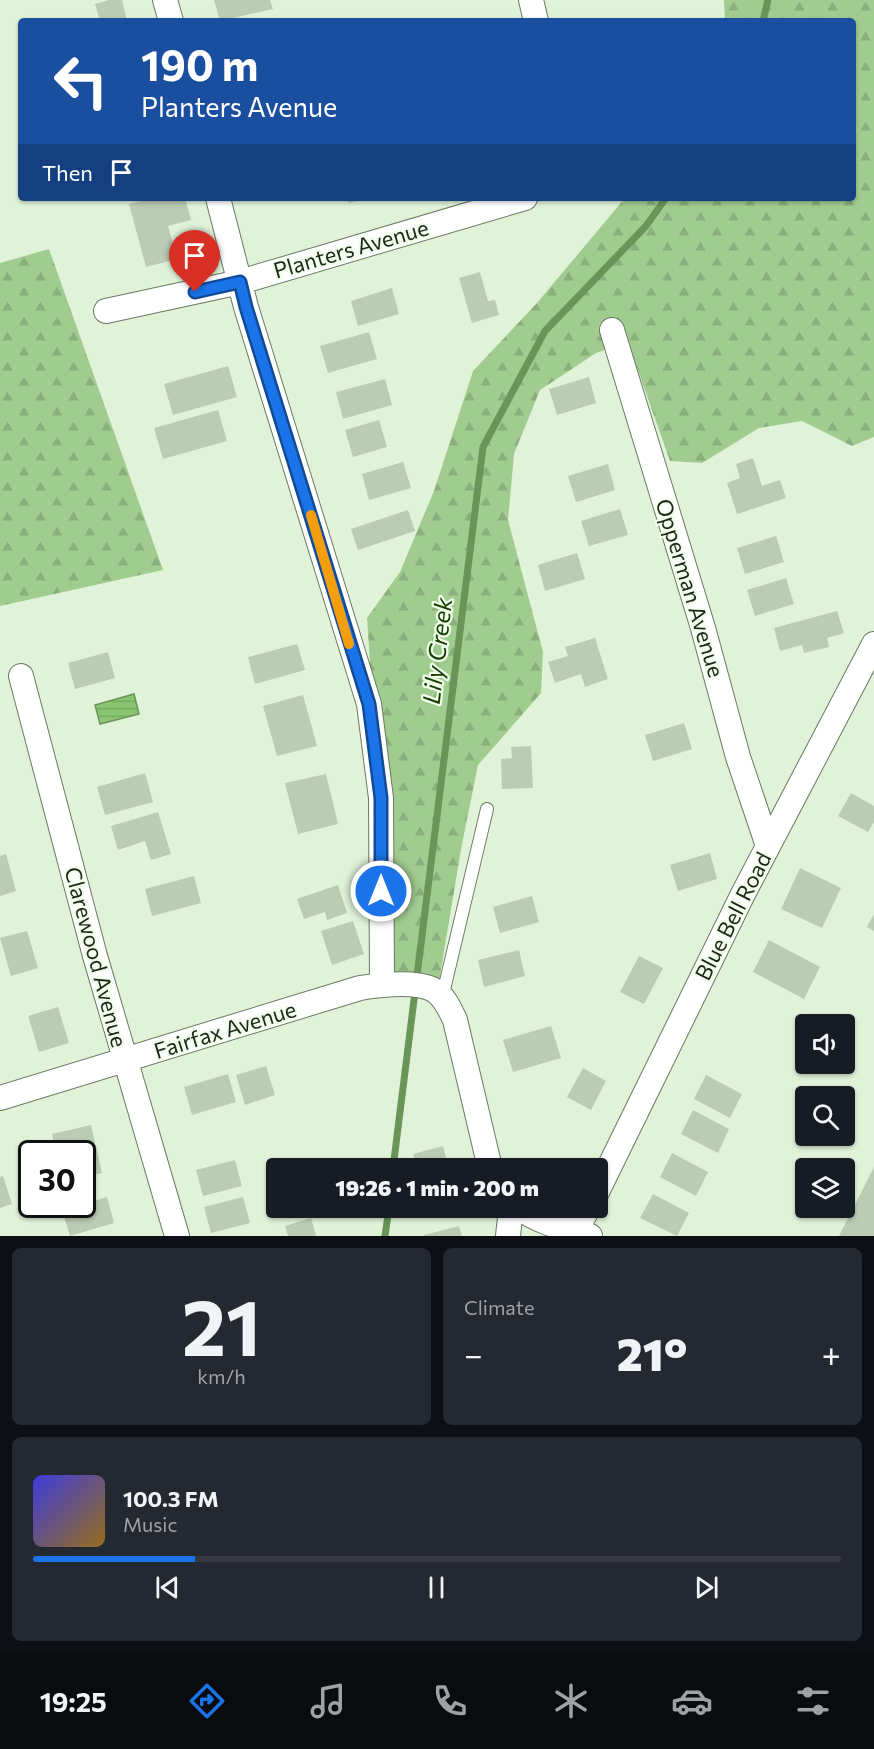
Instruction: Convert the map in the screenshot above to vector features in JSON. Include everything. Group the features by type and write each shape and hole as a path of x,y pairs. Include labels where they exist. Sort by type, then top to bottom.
{"street":[{"path":"165,0 170,18"},
{"path":"531,0 535,18"},
{"path":"219,201 246,307 369,704 381,798 391,984"},
{"name":"Planters Avenue","path":"106,311 240,282 515,201"},
{"name":"Opperman Avenue","path":"612,330 703,628 738,757 768,846"},
{"name":"Blue Bell Road","path":"608,1170 768,846 874,644"},
{"name":"Clarewood Avenue","path":"21,676 95,956 177,1236"},
{"name":"Fairfax Avenue","path":"0,1098 360,988 391,984 436,993"},
{"path":"436,993 455,1020 488,1158"},
{"path":"508,1236 510,1218"},
{"path":"533,1218 546,1229 583,1234 586,1218"}],"lane":[{"path":"436,993 487,809"}],"green space":[{"path":"724,0 874,0 874,437 852,446 802,421 759,428 702,463 670,461 628,342 596,353 540,390 514,454 508,520 543,652 541,693 478,765 439,981 391,973 367,618 400,572 434,491 473,371 537,303 622,201 856,201 856,18 725,18"},
{"path":"49,249 163,570 0,606 0,263"}],"shaded area":[{"path":"134,694 139,714 100,724 95,705"}],"building":[{"path":"109,0 122,0 126,18 99,18 95,4"},
{"path":"214,0 270,0 273,9 233,18 219,18"},
{"path":"141,201 186,201 191,220 168,226 177,259 146,267 129,204"},
{"path":"480,272 488,301 495,300 499,315 472,323 459,278"},
{"path":"392,288 399,314 358,326 351,301"},
{"path":"369,332 377,359 328,373 320,346"},
{"path":"228,366 237,397 173,415 164,384"},
{"path":"589,377 596,403 557,415 549,389"},
{"path":"385,379 392,405 343,419 336,392"},
{"path":"218,410 227,441 163,459 154,428"},
{"path":"379,420 387,447 353,457 345,430"},
{"path":"753,458 762,486 780,480 786,498 737,514 727,483 740,478 736,464"},
{"path":"403,462 411,488 369,500 362,474"},
{"path":"608,464 615,490 576,502 568,476"},
{"path":"620,509 628,535 589,546 581,521"},
{"path":"408,510 415,531 358,550 351,529"},
{"path":"776,536 784,562 745,574 737,548"},
{"path":"577,553 585,579 545,591 538,565"},
{"path":"786,578 794,604 755,616 747,590"},
{"path":"837,611 844,633 827,638 829,647 804,653 802,645 780,651 774,628"},
{"path":"595,638 608,679 585,687 581,674 555,683 548,662 568,656 565,647"},
{"path":"297,644 305,670 255,684 248,657"},
{"path":"108,652 115,678 75,689 68,663"},
{"path":"303,695 317,746 277,756 263,706"},
{"path":"684,723 692,749 653,761 645,735"},
{"path":"531,746 533,788 502,789 501,759 512,758 511,747"},
{"path":"145,773 153,802 105,815 97,787"},
{"path":"326,774 338,824 298,834 285,783"},
{"path":"851,793 874,806 874,822 868,832 838,816"},
{"path":"158,812 171,854 151,860 145,841 118,850 111,826"},
{"path":"710,853 717,879 678,891 670,865"},
{"path":"6,854 16,891 0,896 0,856"},
{"path":"800,868 841,888 822,928 781,909"},
{"path":"194,876 201,903 152,916 145,889"},
{"path":"338,885 347,913 327,920 325,912 304,919 297,899"},
{"path":"532,896 539,922 500,933 493,907"},
{"path":"874,914 874,931 867,927"},
{"path":"353,921 364,954 332,965 321,931"},
{"path":"27,931 38,968 11,976 0,938"},
{"path":"769,940 820,967 804,999 753,972"},
{"path":"519,950 525,976 484,987 478,960"},
{"path":"639,956 663,968 644,1004 620,992"},
{"path":"58,1007 69,1043 39,1052 28,1016"},
{"path":"551,1026 561,1058 513,1072 503,1040"},
{"path":"266,1066 275,1095 245,1105 236,1075"},
{"path":"583,1068 606,1081 591,1110 567,1097"},
{"path":"228,1074 236,1102 192,1115 184,1087"},
{"path":"706,1075 742,1094 730,1118 694,1099"},
{"path":"693,1110 729,1129 718,1153 681,1134"},
{"path":"91,1125 94,1140 54,1140 52,1134"},
{"path":"443,1146 446,1158 414,1158 413,1154"},
{"path":"96,1147 102,1173 96,1174"},
{"path":"672,1153 708,1172 696,1196 660,1177"},
{"path":"235,1160 242,1186 203,1196 196,1170"},
{"path":"874,1167 874,1236 839,1236 848,1218 855,1218 855,1204"},
{"path":"3,1176 12,1204 0,1208 0,1177"},
{"path":"653,1194 689,1213 677,1236 640,1218"},
{"path":"107,1197 114,1223 70,1236 64,1218 96,1218 96,1200"},
{"path":"243,1197 250,1223 211,1233 204,1207"},
{"path":"311,1218 316,1236 288,1236 285,1226"},
{"path":"459,1226 462,1236 424,1236 424,1235"}],"waterway":[{"name":"Lily Creek","path":"764,18 768,0"},
{"name":"Lily Creek","path":"394,1158 483,447 545,331 646,226 664,201"},
{"name":"Lily Creek","path":"385,1236 388,1218"}],"slow traffic":[{"path":"311,515 349,644"}],"route":[{"path":"195,292 240,282 369,704 381,798 381,891"}]}
